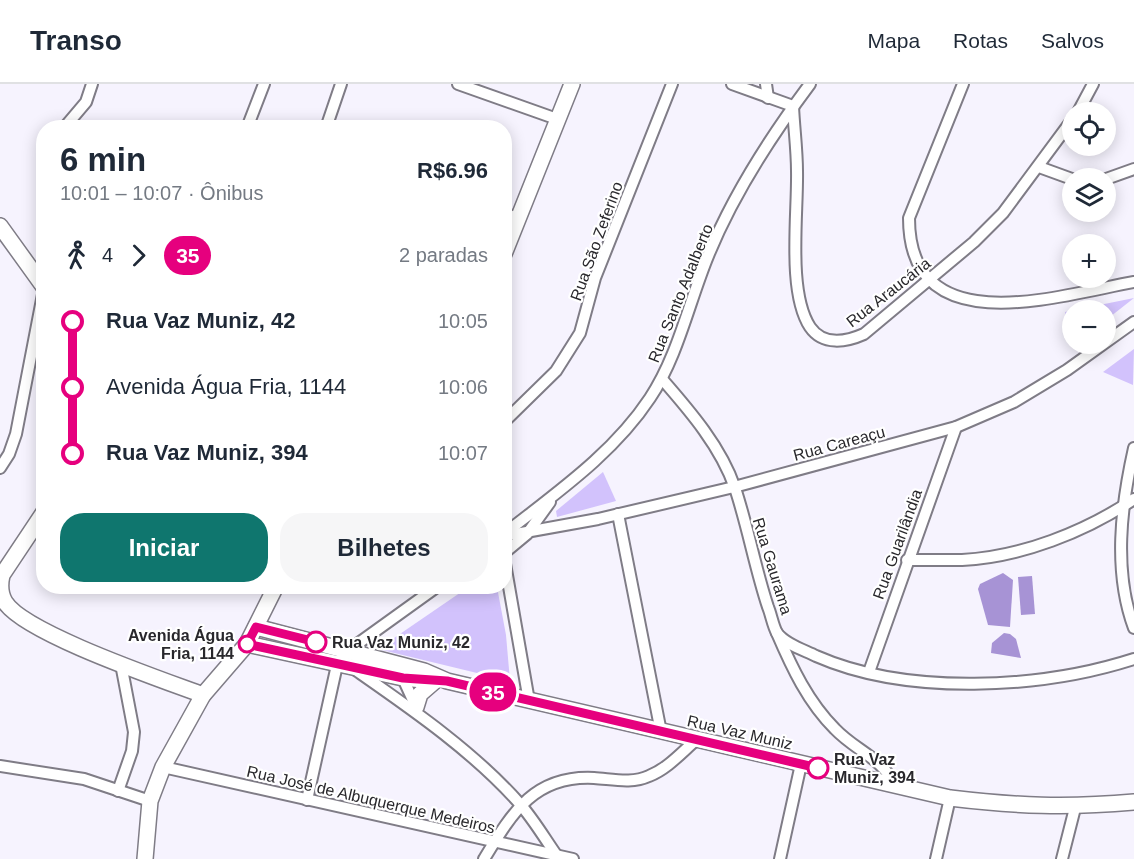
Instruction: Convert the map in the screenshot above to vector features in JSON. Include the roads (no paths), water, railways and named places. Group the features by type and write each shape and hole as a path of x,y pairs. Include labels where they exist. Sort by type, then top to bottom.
{"street":[{"path":"71,120 86,102 92,84"},
{"path":"250,120 264,84"},
{"path":"329,120 341,84"},
{"path":"458,84 557,120"},
{"path":"512,235 572,84"},
{"name":"Rua São Zeferino","path":"512,414 556,371 580,333 595,278 672,84"},
{"path":"732,84 793,106"},
{"path":"766,84 768,98"},
{"name":"Rua Santo Adalberto","path":"512,529 604,453 627,429 662,379 709,254 737,199 793,106 810,84"},
{"path":"963,84 909,218 909,236 916,261 927,280 941,291 964,300 989,304 1038,299 1134,282"},
{"path":"1084,102 1094,84"},
{"name":"Rua Araucária","path":"793,106 797,170 796,266 805,316 811,328 820,337 849,341 864,334 981,235 1003,213 1040,167 1062,135"},
{"path":"1040,167 1062,175"},
{"path":"1116,175 1134,169"},
{"path":"512,216 519,219"},
{"path":"0,226 36,277"},
{"name":"Rua Careaçu","path":"512,535 527,534 734,487 956,427 1014,402 1067,370 1134,322"},
{"path":"0,468 9,454 16,434 36,330"},
{"name":"Rua Gaurama","path":"662,379 710,441 734,487 759,579 777,633 791,643 824,659 869,672 897,678 963,683 1012,681 1075,673 1134,659"},
{"name":"Rua Guarilândia","path":"869,672 956,427"},
{"path":"1134,448 1122,507 1123,575 1127,609 1134,628"},
{"name":"Rua Santo Adalberto","path":"527,534 555,494"},
{"path":"907,560 963,560 1020,550 1074,530 1134,499"},
{"path":"618,514 661,732"},
{"path":"36,524 6,567 1,583 2,602 29,624 121,664 203,695"},
{"path":"512,546 527,534"},
{"path":"146,859 150,801 163,767 203,695 247,644 268,594"},
{"path":"307,800 349,650 427,594"},
{"path":"510,594 529,701"},
{"name":"Rua Vaz Muniz","path":"256,627 349,650 400,671 950,798 1027,806 1075,808 1134,802"},
{"path":"777,633 795,674 821,714 836,731 887,769 895,785"},
{"name":"Rua Vaz Muniz","path":"247,644 345,667 400,671"},
{"path":"118,791 132,751 134,732 121,664"},
{"path":"345,667 419,712 520,805 558,857"},
{"path":"400,671 419,712"},
{"path":"419,712 420,694 441,681"},
{"path":"484,859 520,805 541,789 566,779 629,780 650,776 696,740"},
{"path":"780,859 801,764"},
{"path":"0,766 84,779 150,801"},
{"name":"Rua José de Albuquerque Medeiros","path":"163,767 573,859"},
{"path":"936,859 950,798"},
{"path":"1062,859 1075,808"}],"place":[{"name":"Rua Vaz Muniz, 42","path":"316,642"},
{"name":"Avenida Água Fria, 1144","path":"247,644"},
{"name":"Rua Vaz Muniz, 394","path":"818,768"}]}
